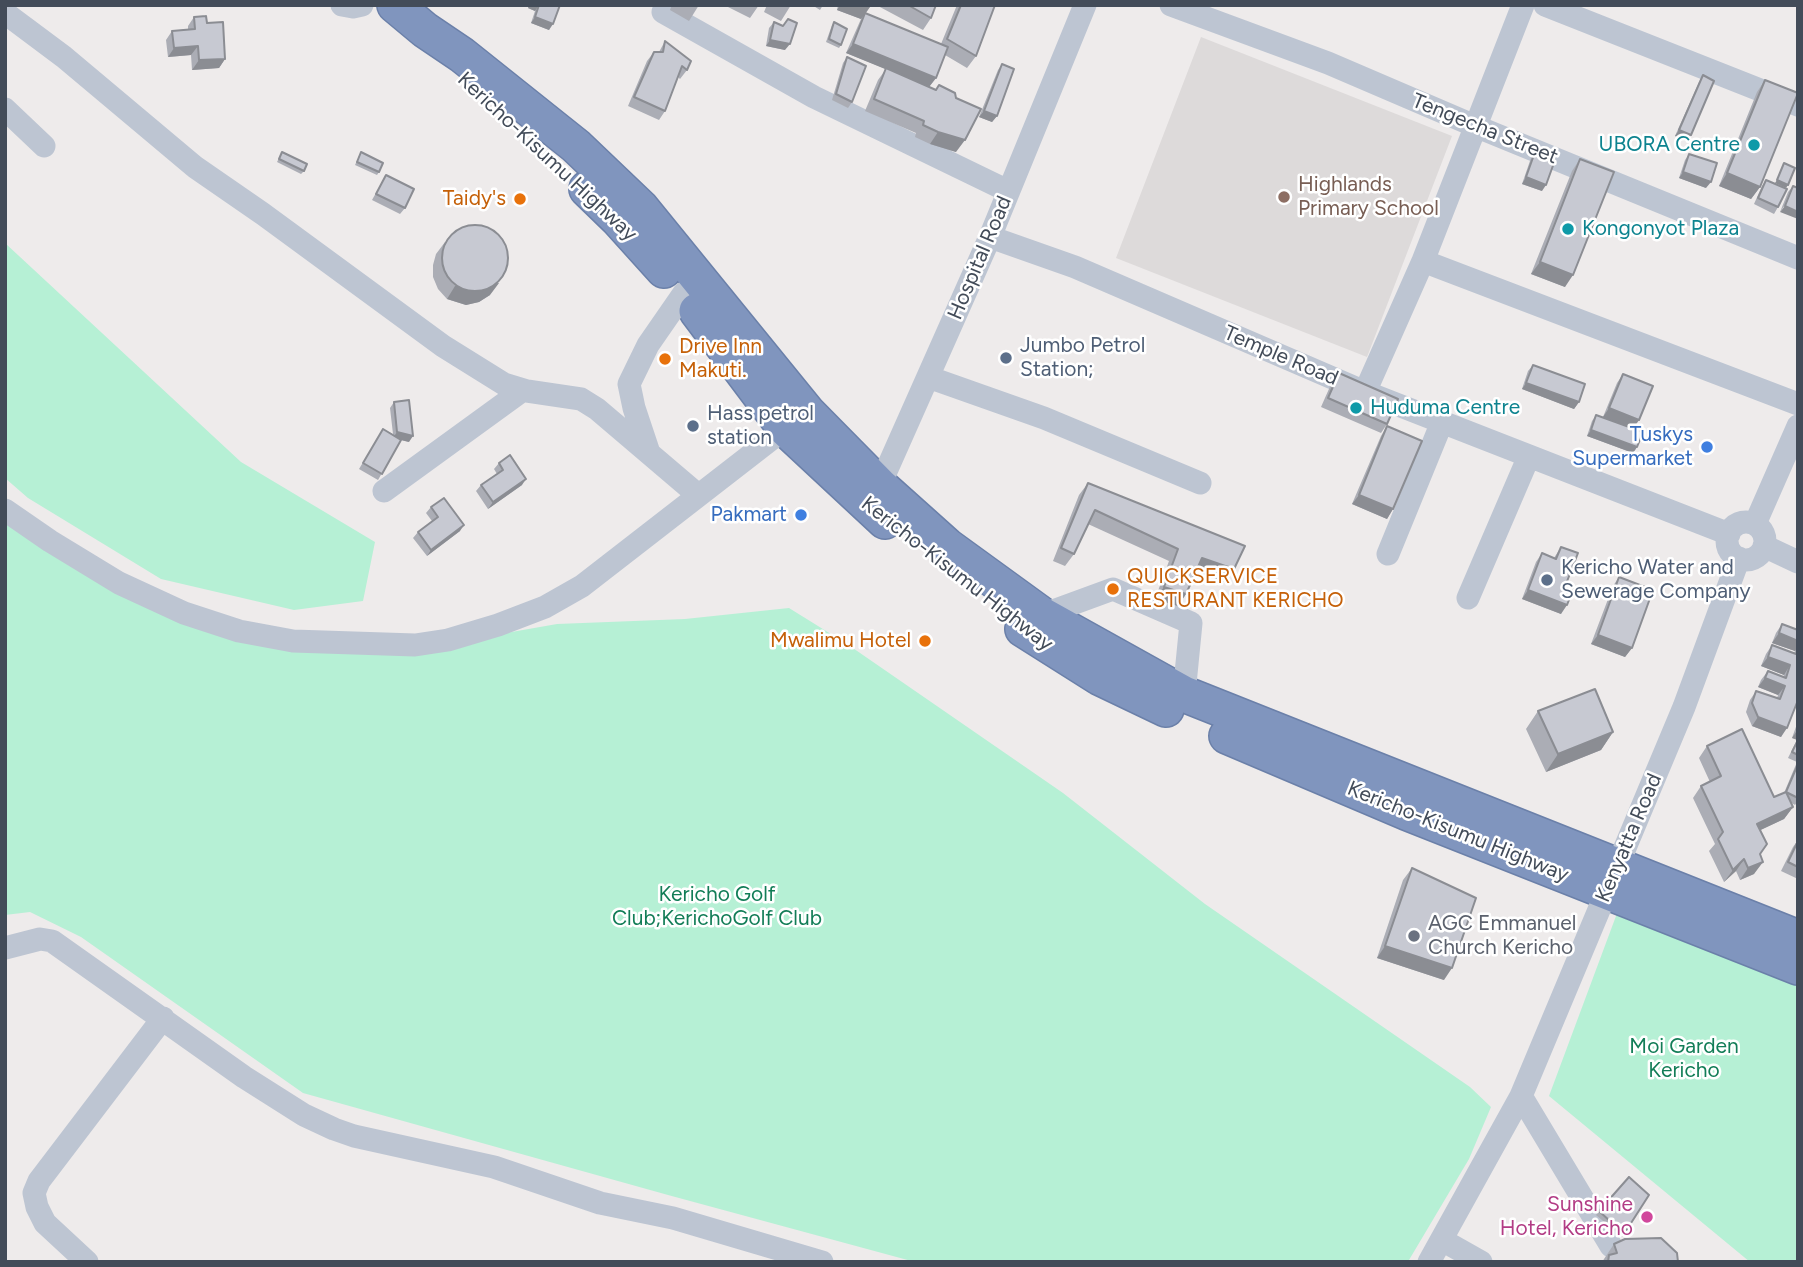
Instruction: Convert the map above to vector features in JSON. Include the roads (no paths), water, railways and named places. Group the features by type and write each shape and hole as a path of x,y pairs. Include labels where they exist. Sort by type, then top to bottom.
{"highway":[{"name":"Kericho-Kisumu Highway","path":"395,5 425,30 463,55 576,146 642,208 796,420"},
{"name":"Kericho-Kisumu Highway","path":"425,30 454,69 478,93 554,157 618,219 796,420 874,497 1030,635 1099,677 1193,722 1311,772 1612,878 1798,938"},
{"name":"Kericho-Kisumu Highway","path":"874,497 1042,615 1184,694 1612,878 1798,967"}],"street":[{"path":"342,5 362,5"},
{"name":"Hospital Road","path":"874,497 990,237 1085,5"},
{"name":"Tengecha Street","path":"1171,5 1328,63 1798,258"},
{"path":"1365,392 1423,261 1524,5"},
{"path":"1545,5 1798,105"},
{"path":"663,12 814,97 1008,191"},
{"path":"5,13 64,57 195,167 443,346 486,375 523,390 581,399 597,409 698,495"},
{"path":"5,108 44,146"},
{"name":"Temple Road","path":"990,237 1074,267 1365,392 1729,534"},
{"path":"1423,261 1798,404"},
{"path":"649,453 629,384 648,345 684,293"},
{"path":"928,377 1044,418 1200,483"},
{"path":"384,491 523,390"},
{"path":"5,510 119,583 184,613 239,631 292,640 415,645 448,640 498,625 545,607 592,580 796,420"},
{"path":"1388,554 1442,422"},
{"path":"1755,524 1798,426"},
{"path":"1468,598 1529,456"},
{"path":"1737,524 1755,524 1763,533 1764,546 1756,557 1739,558 1730,549 1729,534 1737,524"},
{"path":"1764,546 1798,562"},
{"name":"Kenyatta Road","path":"1429,1262 1521,1096 1684,707 1739,558"},
{"path":"1042,615 1113,589 1191,623 1184,694"},
{"path":"5,948 40,939 52,941 244,1077 304,1115 344,1133 494,1167 600,1203 673,1218 822,1262"},
{"path":"87,1262 45,1223 34,1193 39,1181 163,1018"},
{"path":"1521,1096 1611,1246"},
{"path":"1442,1240 1481,1262"}],"place":[{"name":"UBORA Centre","path":"1754,145"},
{"name":"Highlands Primary School","path":"1284,197"},
{"name":"Taidy's","path":"520,199"},
{"name":"Kongonyot Plaza","path":"1568,229"},
{"name":"Jumbo Petrol Station;","path":"1006,358"},
{"name":"Drive Inn Makuti.","path":"665,359"},
{"name":"Huduma Centre","path":"1356,408"},
{"name":"Hass petrol station","path":"693,426"},
{"name":"Tuskys Supermarket","path":"1707,447"},
{"name":"Pakmart","path":"801,515"},
{"name":"Kericho Water and Sewerage Company","path":"1547,580"},
{"name":"QUICKSERVICE RESTURANT KERICHO","path":"1113,589"},
{"name":"Mwalimu Hotel","path":"925,641"},
{"name":"AGC Emmanuel Church Kericho","path":"1414,936"},
{"name":"Sunshine Hotel, Kericho","path":"1647,1217"}],"park label":[{"name":"Kericho Golf Club;KerichoGolf Club","path":"717,907"},
{"name":"Moi Garden Kericho","path":"1684,1059"}]}
